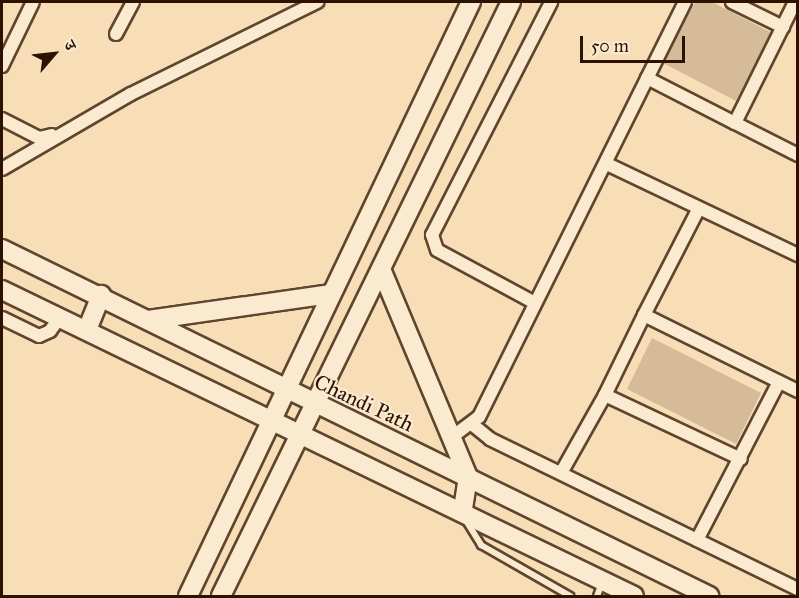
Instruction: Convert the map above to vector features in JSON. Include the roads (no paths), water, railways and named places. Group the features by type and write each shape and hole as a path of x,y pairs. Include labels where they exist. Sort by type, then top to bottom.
{"main road":[{"path":"188,597 471,2"},
{"path":"221,597 511,2"},
{"name":"Chandi Path","path":"2,249 101,295 315,406 468,477 709,597"},
{"path":"381,269 468,477 462,513"},
{"path":"2,290 462,513 600,589 634,597"},
{"path":"148,320 332,294"},
{"path":"87,330 101,295"}],"street":[{"path":"2,66 33,2"},
{"path":"116,34 133,2"},
{"path":"2,169 58,134 317,2"},
{"path":"536,303 438,250 432,235 550,2"},
{"path":"452,436 473,425 607,164 685,2"},
{"path":"732,2 783,27"},
{"path":"735,123 795,2"},
{"path":"647,78 798,155"},
{"path":"2,119 39,138 58,134"},
{"path":"607,164 698,210 798,255"},
{"path":"561,473 605,395 698,210"},
{"path":"644,315 798,391"},
{"path":"2,318 39,336 50,331 60,317"},
{"path":"697,540 779,382"},
{"path":"605,395 741,459"},
{"path":"473,425 490,439 798,589"}],"lane":[{"path":"462,513 481,545 570,597"}]}
